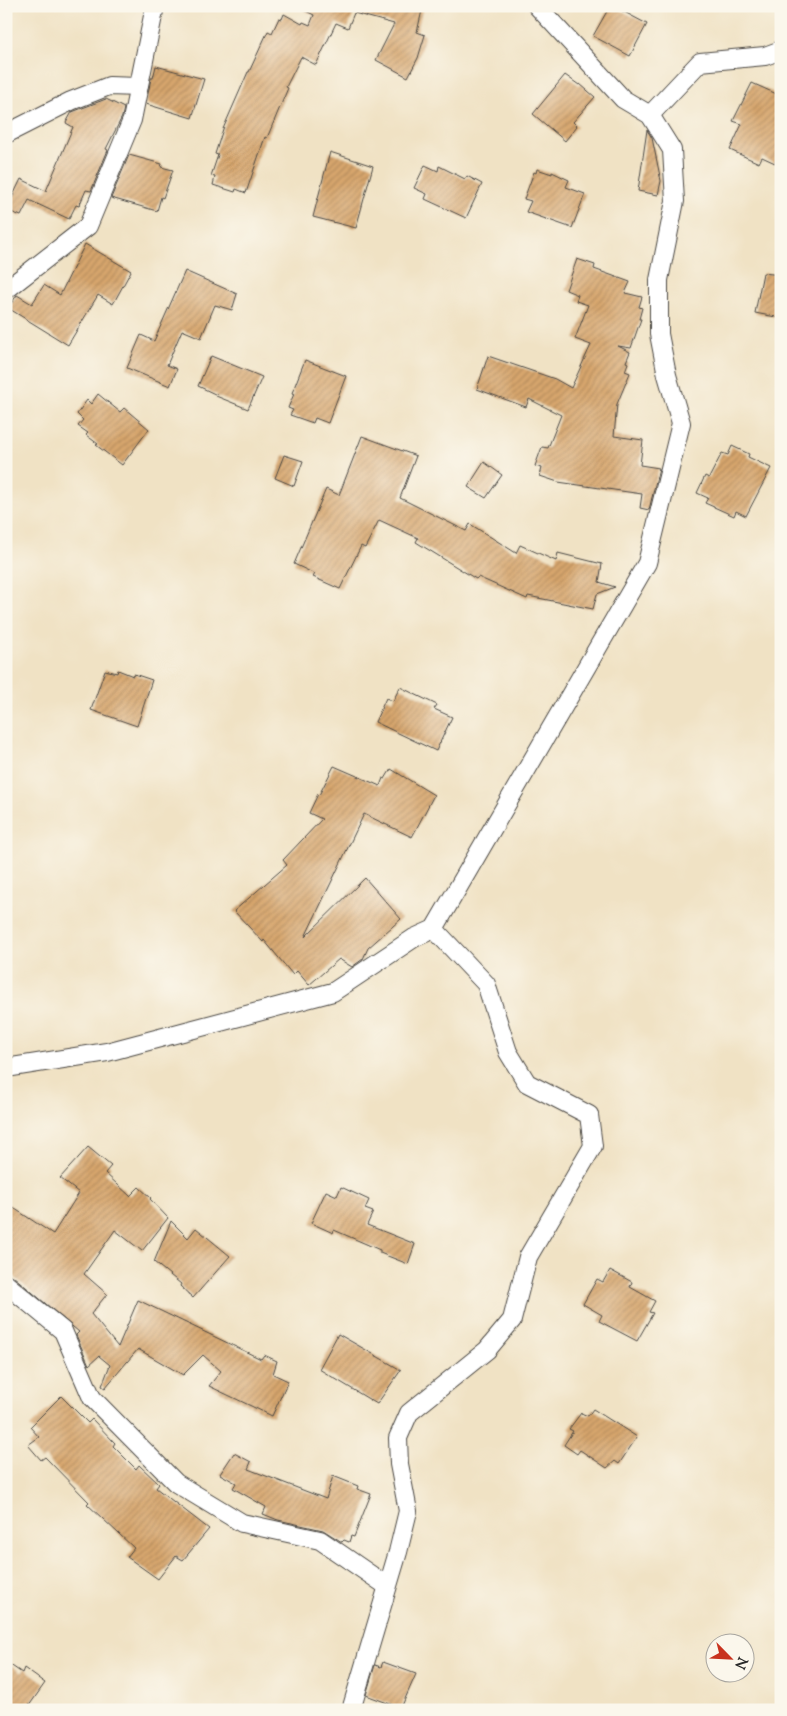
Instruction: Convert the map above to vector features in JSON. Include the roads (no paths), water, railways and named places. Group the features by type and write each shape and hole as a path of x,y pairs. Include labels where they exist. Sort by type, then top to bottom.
{"street":[{"path":"6,290 88,226 132,120 155,6"},
{"path":"6,1068 108,1052 333,992 414,938 434,929 647,563 681,423 667,375 659,334 659,280 675,201 672,150 650,116 623,99 537,6"},
{"path":"650,116 700,62 765,56 781,50"},
{"path":"6,134 71,101 109,86 138,88"},
{"path":"352,1710 408,1511 399,1464 398,1438 409,1413 487,1350 512,1320 528,1257 594,1146 589,1115 527,1083 508,1052 486,984 434,929"},
{"path":"6,1284 64,1330 92,1398 176,1483 242,1523 320,1540 388,1586"}]}
